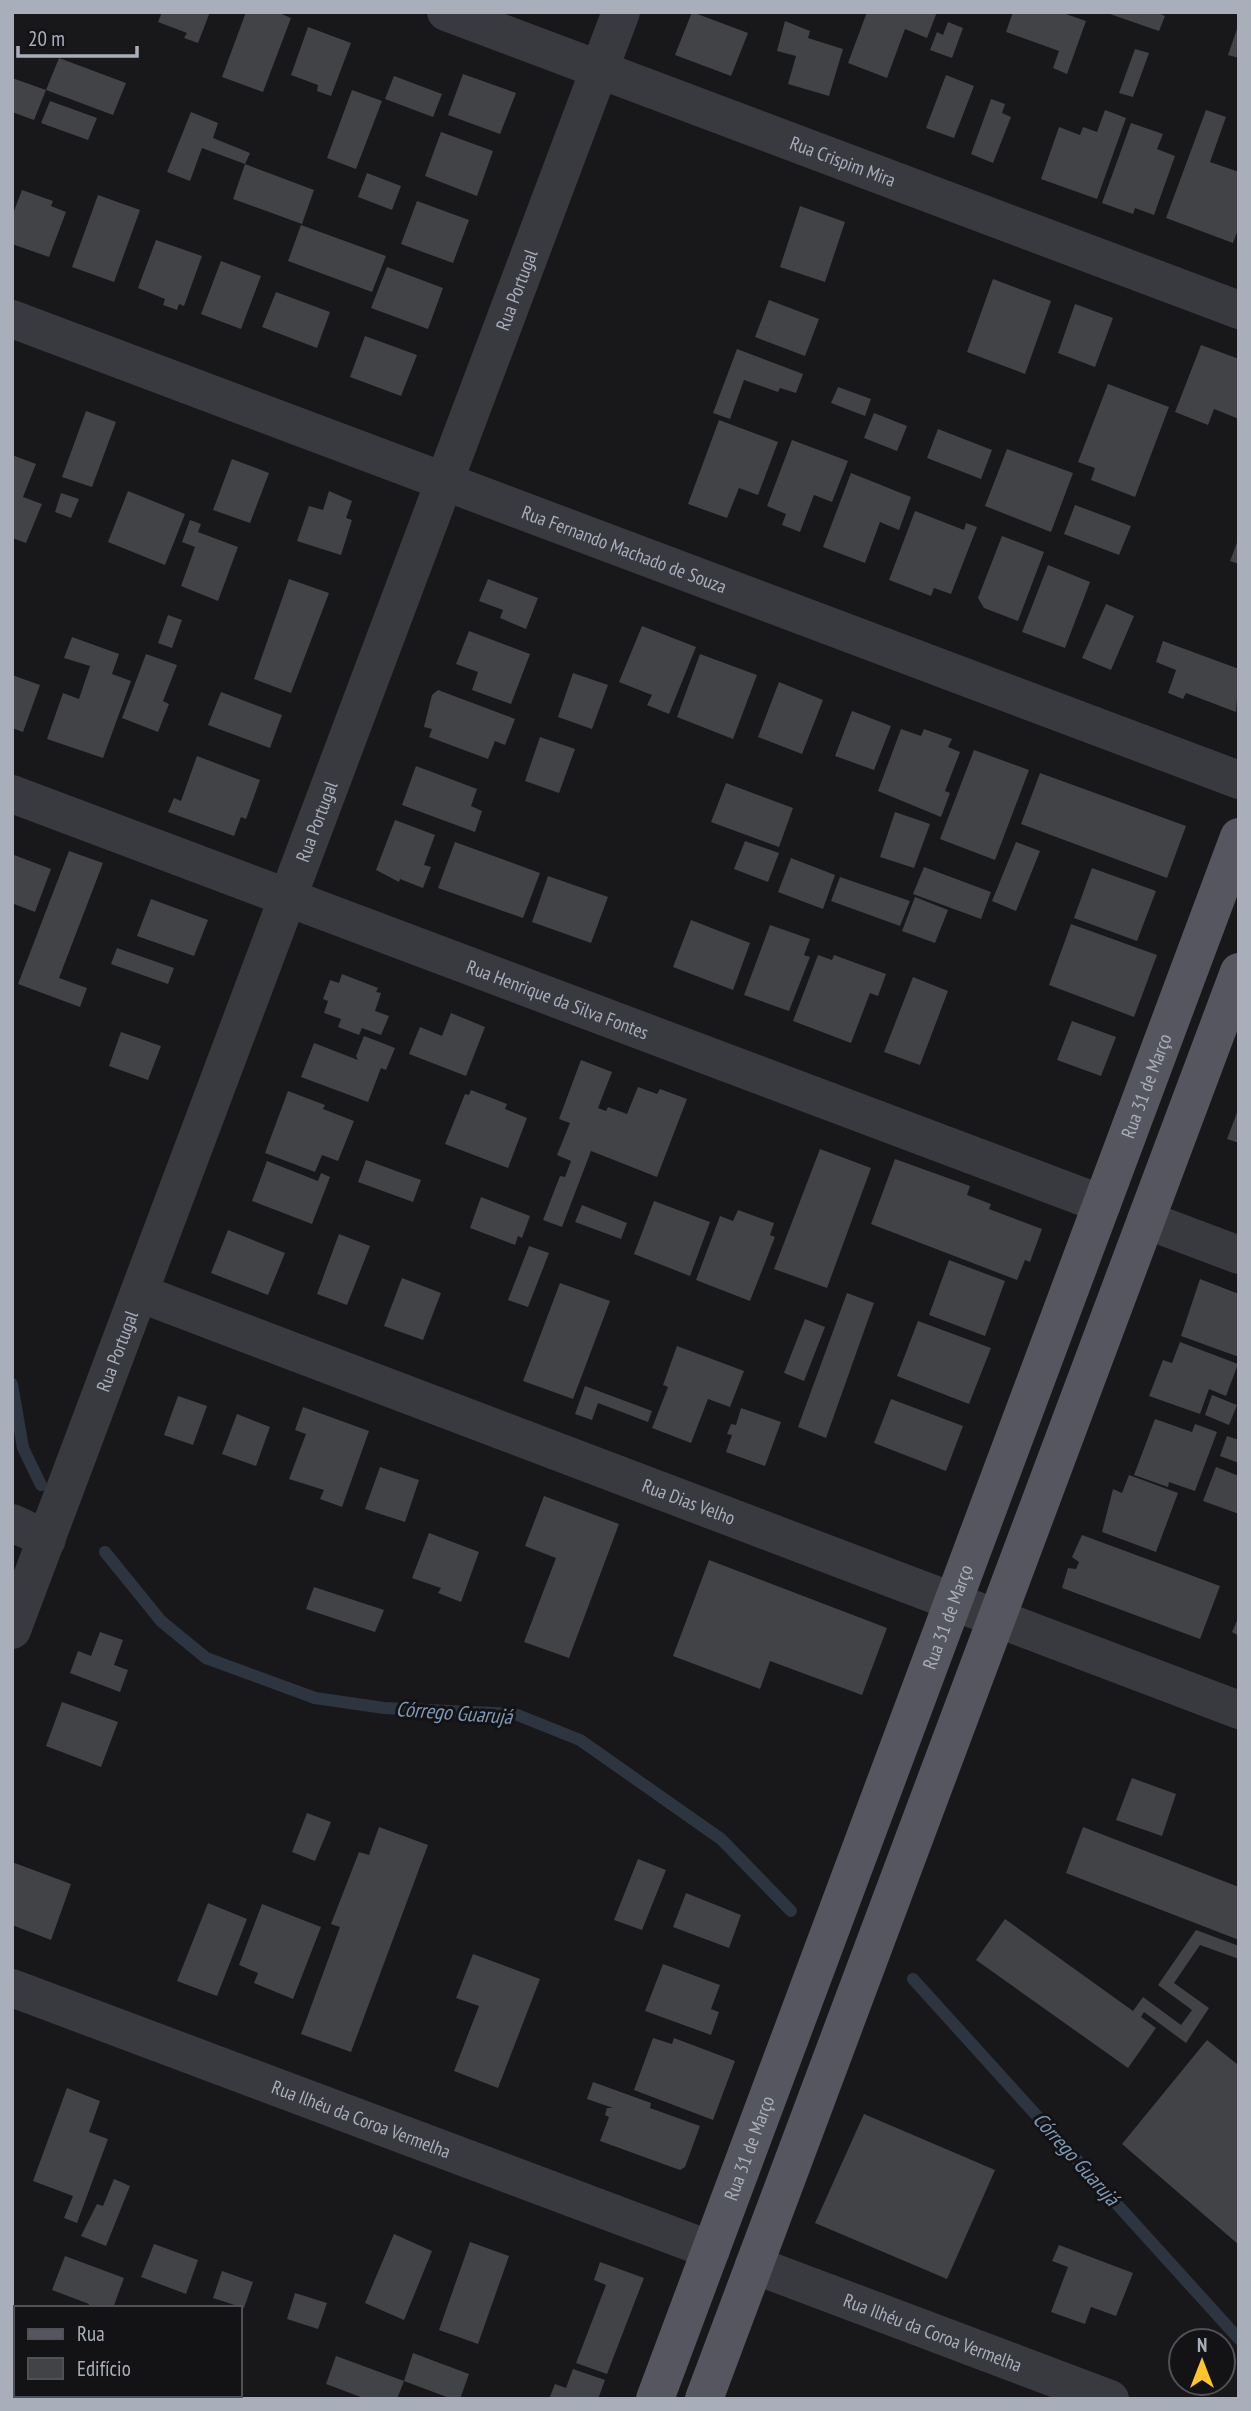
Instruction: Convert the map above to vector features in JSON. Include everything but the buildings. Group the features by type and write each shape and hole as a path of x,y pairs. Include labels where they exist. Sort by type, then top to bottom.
{"main road":[{"name":"Rua 31 de Março","path":"655,2399 1239,837"},
{"path":"704,2399 1239,972"}],"street":[{"name":"Rua Crispim Mira","path":"446,12 1239,310"},
{"name":"Rua Portugal","path":"12,1630 621,12"},
{"name":"Rua Fernando Machado de Souza","path":"12,319 1239,780"},
{"name":"Rua Henrique da Silva Fontes","path":"12,794 1102,1204"},
{"path":"1146,1220 1239,1255"},
{"name":"Rua Dias Velho","path":"139,1293 1239,1710"},
{"path":"12,1522 47,1539"},
{"name":"Rua Ilhéu da Coroa Vermelha","path":"12,1988 711,2250"},
{"name":"Rua Ilhéu da Coroa Vermelha","path":"754,2266 1110,2399"}],"waterway":[{"name":"Córrego Guarujá","path":"12,1384 23,1448 41,1485"},
{"name":"Córrego Guarujá","path":"105,1552 161,1621 206,1658 315,1698 384,1708 515,1714 580,1740 721,1839 791,1911"},
{"name":"Córrego Guarujá","path":"913,1979 1239,2339"}]}
